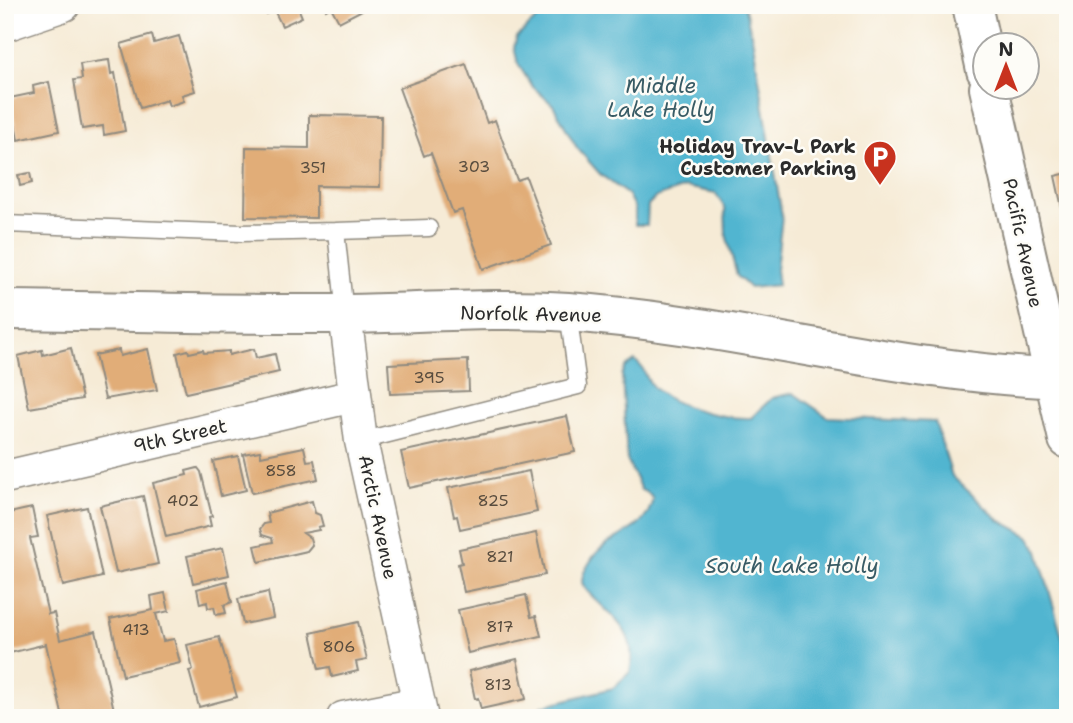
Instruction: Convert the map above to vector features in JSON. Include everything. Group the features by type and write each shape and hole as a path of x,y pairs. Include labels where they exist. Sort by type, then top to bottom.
{"main road":[{"path":"972,5 977,32"},
{"name":"Pacific Avenue","path":"992,102 1060,379 1068,439"},
{"name":"Norfolk Avenue","path":"5,310 345,314 568,312 664,322 900,362 1060,379"}],"street":[{"path":"5,25 64,5"},
{"name":"Arctic Avenue","path":"345,314 361,441 420,710"},
{"name":"9th Street","path":"5,477 354,396"},
{"path":"344,718 420,710"}],"lane":[{"path":"5,223 241,233 429,228"},
{"path":"336,231 345,314"},
{"path":"361,441 578,386 568,312"}],"water":[{"name":"Middle Lake Holly","path":"552,5 744,5 753,42 782,216 776,270 778,285 750,288 737,276 726,234 725,208 715,193 686,187 656,197 648,205 647,225 635,225 635,209 628,195 600,174 577,148 553,105 532,86 518,64 514,47 517,37"},
{"name":"South Lake Holly","path":"635,361 658,391 696,410 751,418 772,398 793,393 828,417 935,422 952,476 999,520 1029,536 1037,548 1068,657 1068,718 531,718 542,706 613,688 630,672 632,658 628,637 582,582 584,571 596,554 638,525 649,512 653,499 641,490 627,460 622,375 626,367"}],"building":[{"path":"262,5 297,5 302,17 282,26 274,10 266,14"},
{"path":"324,5 362,5 364,9 339,22 331,7 326,10"},
{"path":"152,35 154,43 179,36 195,91 182,95 184,101 169,106 167,100 140,108 121,44"},
{"path":"109,60 111,74 115,73 125,131 104,135 103,126 82,129 74,80 82,79 80,64"},
{"path":"466,64 487,123 495,120 517,180 526,177 551,245 483,269 462,210 453,213 431,153 424,156 399,88"},
{"path":"49,82 59,131 18,140 10,98 34,93 33,86"},
{"path":"309,115 381,116 380,187 316,186 316,218 245,217 246,147 309,148"},
{"path":"30,173 32,183 20,186 18,175"},
{"path":"1068,173 1068,216 1064,217 1055,176"},
{"path":"71,348 82,399 29,408 18,356 42,350 43,355"},
{"path":"148,349 157,390 105,399 95,355 119,350 120,356"},
{"path":"254,349 256,358 275,354 279,372 186,393 177,353 188,350 189,353 203,350 204,353 229,351 229,355"},
{"path":"468,360 469,391 390,394 388,364"},
{"path":"567,416 575,452 409,488 401,452"},
{"path":"304,447 307,461 314,460 318,479 252,493 243,454 260,451 261,456"},
{"path":"238,456 246,490 221,496 213,461"},
{"path":"198,468 212,516 209,517 211,526 166,537 153,483 187,475 186,471"},
{"path":"529,471 537,512 460,529 457,516 454,517 448,488"},
{"path":"143,496 158,564 116,573 100,506"},
{"path":"312,501 323,526 318,527 319,530 303,533 310,538 312,545 307,551 259,562 255,546 273,542 272,538 262,535 260,529 269,523 267,513"},
{"path":"87,507 102,577 63,586 47,516"},
{"path":"32,508 38,537 30,538 48,614 54,613 60,640 96,631 114,710 83,718 63,718 46,644 10,653 5,633 5,514"},
{"path":"536,533 545,575 464,592 458,564 462,563 459,549"},
{"path":"223,548 229,575 193,583 187,556"},
{"path":"227,581 232,602 224,605 226,613 216,615 214,607 208,608 207,602 200,604 197,589"},
{"path":"268,592 273,618 243,624 238,599"},
{"path":"165,593 169,611 156,614 163,641 174,639 180,663 123,676 110,619 153,610 151,596"},
{"path":"526,595 531,617 536,616 541,636 468,653 458,610"},
{"path":"358,622 367,660 356,662 358,671 332,677 330,667 319,669 311,633"},
{"path":"219,637 237,697 199,707 189,671 193,670 187,645"},
{"path":"517,659 526,699 481,709 478,698 475,699 469,671"}],"place":[{"name":"Holiday Trav-L Park Customer Parking","path":"880,187"}]}
